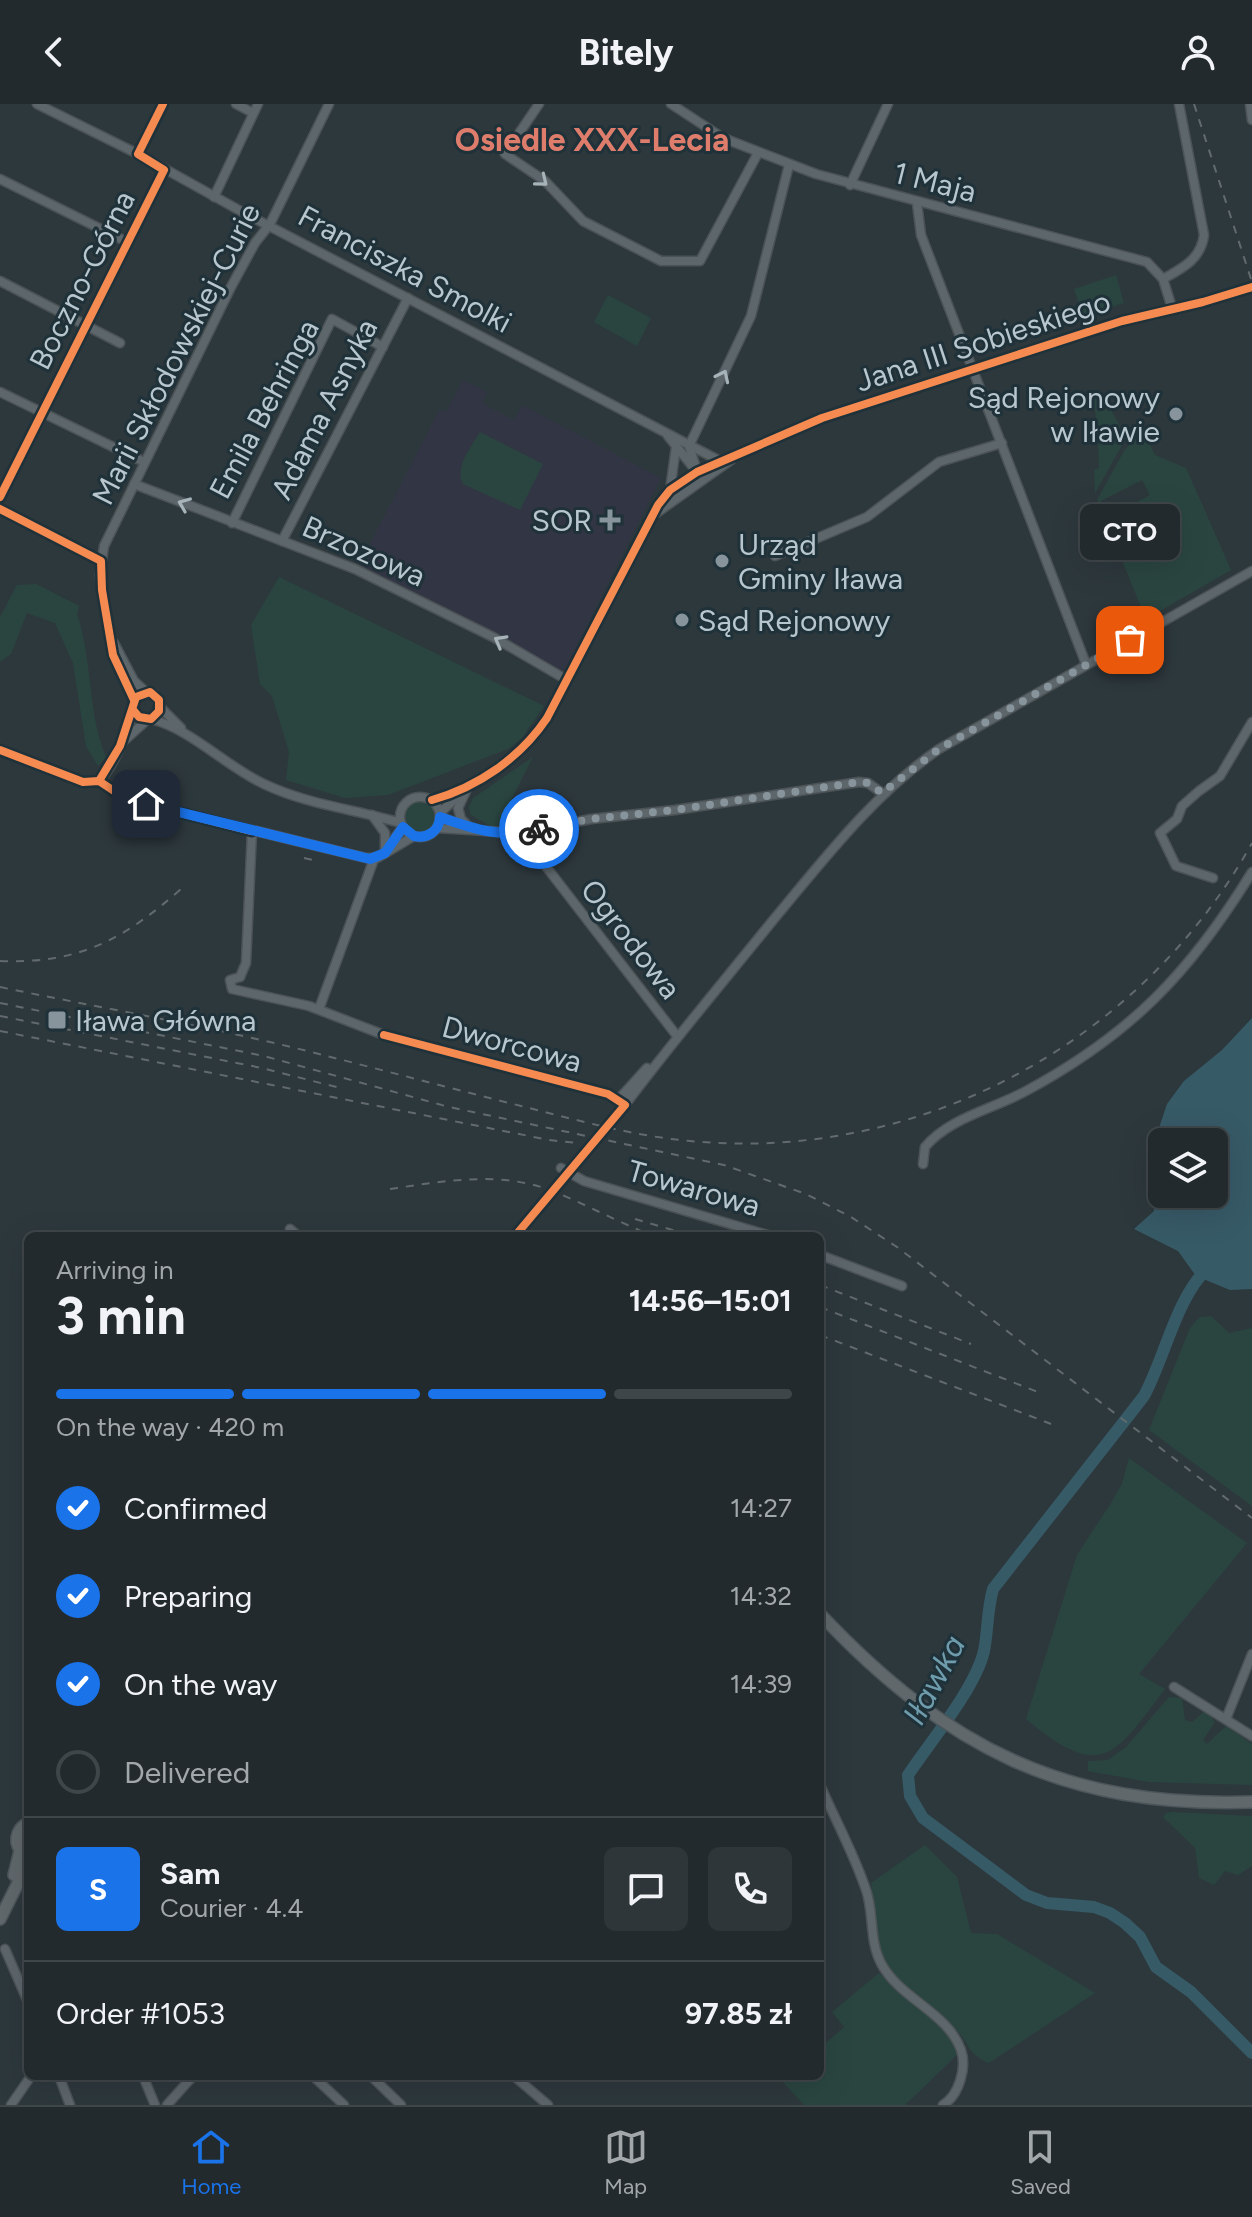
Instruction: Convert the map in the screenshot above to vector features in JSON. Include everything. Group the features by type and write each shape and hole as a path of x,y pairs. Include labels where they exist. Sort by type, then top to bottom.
{"main road":[{"path":"824,1622 880,1674 947,1726 1019,1764 1071,1783 1136,1795 1252,1802"},
{"path":"0,1909 24,1854 16,1837 24,1826"},
{"path":"0,1919 24,1871"}],"street":[{"name":"Franciszka Smolki","path":"37,104 138,154 214,197 720,461"},
{"path":"138,154 163,104"},
{"path":"214,197 256,108 236,104"},
{"name":"Marii Skłodowskiej-Curie","path":"101,561 144,462 237,275 270,224 329,104"},
{"path":"539,104 505,154 545,181 583,221 661,261 700,261 758,153"},
{"name":"1 Maja","path":"671,104 716,135 789,165 917,203 1132,256 1147,262 1163,279"},
{"path":"850,185 888,104"},
{"path":"1172,308 1163,279 1194,259 1201,249 1204,235 1179,104"},
{"path":"1250,104 1252,120"},
{"path":"699,476 689,446 751,316 789,165"},
{"name":"Boczno-Górna","path":"0,497 164,170"},
{"path":"0,179 127,242"},
{"path":"917,203 921,235 1086,664"},
{"path":"0,281 120,343"},
{"name":"Jana III Sobieskiego","path":"699,476 822,418 1122,321 1252,287"},
{"name":"Adama Asnyka","path":"282,541 408,298"},
{"name":"Emila Behringa","path":"232,523 332,319 383,347"},
{"path":"0,392 144,462"},
{"name":"Franciszka Smolki","path":"666,433 699,476"},
{"path":"775,556 867,517 939,462 1002,443"},
{"path":"371,814 401,810 414,798 432,800 470,785 509,761 532,740 670,490 676,447"},
{"name":"Jana III Sobieskiego","path":"699,476 720,461 734,457"},
{"path":"670,490 699,476"},
{"path":"655,514 699,476"},
{"name":"Brzozowa","path":"134,484 355,569 493,637 567,680"},
{"path":"0,509 101,561 113,655 134,700 134,711 120,746 99,781"},
{"path":"677,1036 882,793 939,749 1086,664 1249,572 1252,583"},
{"path":"110,633 134,681 146,692 157,696 160,707 196,741 244,774 279,791 318,804 371,814 402,825 414,836"},
{"path":"134,700 146,692"},
{"path":"120,746 160,707"},
{"path":"134,711 139,717 196,741"},
{"path":"1213,878 1176,866 1160,833 1177,819 1182,806 1220,776 1252,722"},
{"path":"0,750 83,782 99,781 107,789 146,804 374,859"},
{"path":"437,828 520,833 591,819 675,810 859,782 868,783 882,793"},
{"path":"319,1009 374,859 414,836 427,836 437,828 440,815 470,785"},
{"path":"470,785 462,795 458,808 461,819 472,830"},
{"path":"432,800 440,815 472,830"},
{"path":"385,853 402,825 401,810"},
{"path":"371,814 385,833 385,853"},
{"name":"Dworcowa","path":"252,831 246,963 240,977 234,976 229,982 232,989 319,1009 392,1037 622,1102 677,1036"},
{"name":"Ogrodowa","path":"520,833 677,1036"},
{"path":"923,1164 925,1147 943,1130 1025,1092 1091,1053 1148,1008 1172,983 1252,872"},
{"name":"Towarowa","path":"561,1168 584,1181 757,1232"},
{"path":"290,1229 293,1232"},
{"path":"824,1257 902,1286"},
{"path":"1226,1719 1252,1654"},
{"path":"1174,1687 1252,1736"},
{"path":"824,1794 865,1886 872,1934 880,1961 913,2000 949,2029 962,2054 958,2088 954,2097 943,2105"},
{"path":"5,1949 24,1993"},
{"path":"11,2105 28,2080"},
{"path":"61,2080 70,2105"},
{"path":"145,2080 155,2105"},
{"path":"167,2105 189,2080"},
{"path":"317,2080 344,2105"},
{"path":"375,2080 401,2105"},
{"path":"519,2080 548,2105"}],"shaded area":[{"path":"463,380 487,392 482,403 514,420 522,405 661,478 564,671 358,567 439,410 446,412"},
{"path":"1252,1018 1252,1289 1230,1290 1196,1276 1178,1251 1134,1229 1154,1208 1228,1208 1228,1128 1159,1128 1167,1104 1184,1081 1222,1050"}],"green space":[{"path":"1116,275 1124,303 1083,316 1074,289"},
{"path":"608,295 651,318 637,346 594,322"},
{"path":"1102,393 1126,438 1095,493 1094,470 1099,468 1098,440 1093,440 1092,434 1098,433 1094,402 1089,400 1090,396"},
{"path":"1143,430 1155,455 1186,468 1231,570 1146,619 1105,519 1150,495 1142,480 1101,501 1101,506 1097,500 1124,451"},
{"path":"480,432 543,464 520,510 463,484 462,464"},
{"path":"279,577 544,706 522,738 508,749 388,795 345,798 286,780 289,752 272,696 260,684 251,625"},
{"path":"36,584 79,606 77,614 86,650 96,722 106,757 98,766 86,746 73,663 55,623 27,613 11,654 0,662 0,617 17,585"},
{"path":"533,757 508,806 506,827 492,827 471,815 469,807 473,798"},
{"path":"420,802 426,803 434,811 434,823 426,831 420,832 414,831 406,823 405,817 406,811 414,803"},
{"path":"1211,1316 1229,1333 1252,1328 1252,1506 1149,1430 1190,1328 1200,1317"},
{"path":"1129,1458 1247,1543 1139,1674 1165,1689 1119,1744 1105,1753 1090,1755 1073,1751 1026,1719 1077,1555 1122,1484"},
{"path":"1169,1697 1182,1698 1185,1720 1192,1722 1206,1710 1215,1722 1203,1740 1207,1744 1226,1726 1252,1744 1252,1785 1149,1782 1088,1771 1088,1761 1108,1760 1126,1747"},
{"path":"1173,1812 1252,1816 1252,1866 1238,1875 1225,1871 1214,1885 1199,1878 1195,1848 1163,1817"},
{"path":"925,1845 957,1877 971,1933 997,1934 1095,1993 989,2063 976,2056 955,2029 903,1985 881,1951 871,1883"},
{"path":"879,1973 951,2036 958,2054 905,2105 804,2105 782,2081 824,2080 824,2044 844,2027 832,2012"}],"waterway":[{"name":"Iławka","path":"1208,1268 1188,1294 1144,1396 993,1589 979,1666 951,1715 908,1775 910,1796 923,1818 1026,1895 1047,1903 1094,1907 1125,1923 1140,1937 1156,1967 1191,1992 1252,2053"}],"railway":[{"path":"1194,104 1252,282"},
{"path":"0,987 279,1044 626,1131 690,1141 775,1143 859,1132 939,1109 1015,1075 1086,1031 1150,977 1205,914 1252,843"},
{"path":"304,858 318,861"},
{"path":"0,961 53,958 98,945 139,922 181,889"},
{"path":"0,1003 264,1056 449,1107 724,1165 806,1194 851,1217 897,1247 1252,1518"},
{"path":"0,1016 262,1068 344,1089"},
{"path":"0,1031 577,1143"},
{"path":"390,1189 471,1179 530,1184 563,1195 644,1232"},
{"path":"635,1219 679,1232"},
{"path":"824,1287 971,1344"},
{"path":"824,1309 1043,1394"},
{"path":"824,1337 1051,1424"}],"cycle path":[{"path":"0,497 164,170 138,154 163,104"},
{"path":"432,800 466,787 497,769 536,732 547,718 658,505 670,490 697,472 822,418 1122,321 1252,287"},
{"path":"0,509 101,561 102,590 113,655 134,700"},
{"path":"99,781 120,746 136,697 150,692 159,700 159,711 151,719 139,717 134,711"},
{"path":"0,750 83,782 99,781 120,795 146,804 252,831"},
{"path":"384,1035 608,1094 625,1105 518,1232"}],"way so far":[{"path":"539,829 859,782 868,783 882,793 939,749 1130,640"}],"place":[{"name":"Sąd Rejonowy w Iławie","path":"1176,414"},
{"name":"SOR","path":"610,520"},
{"name":"Urząd Gminy Iława","path":"722,561"},
{"name":"Sąd Rejonowy","path":"682,620"},
{"name":"CTO","path":"1130,640"},
{"name":"Iława Główna","path":"57,1020"}],"district":[{"name":"Osiedle XXX-Lecia","path":"592,140"}],"route":[{"path":"146,804 370,859 385,853 403,827 414,836 427,836 437,828 440,817 472,830 488,832 520,833 539,829"}]}
